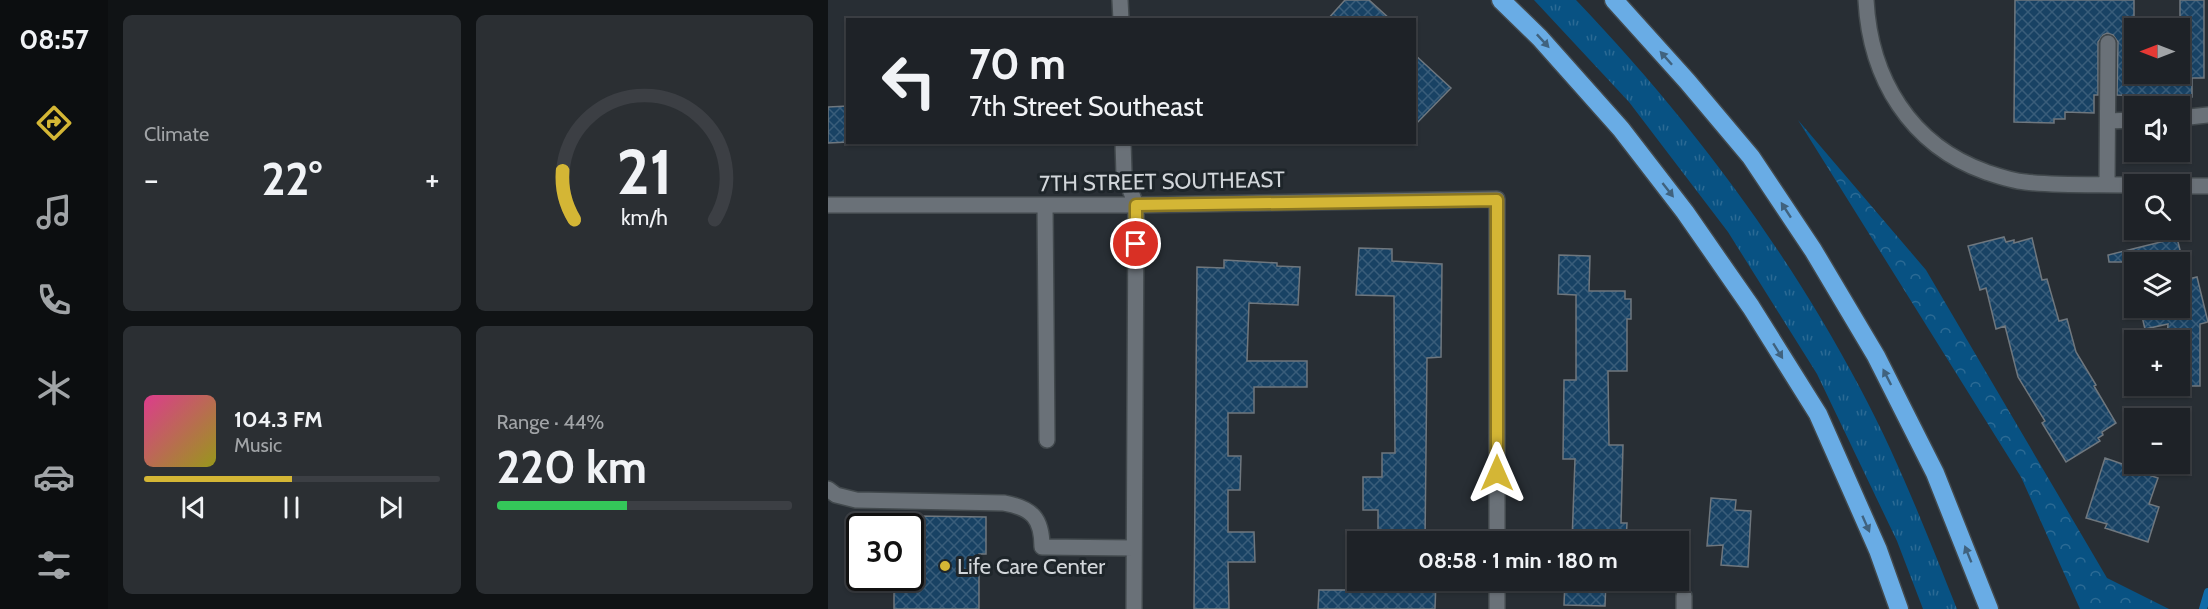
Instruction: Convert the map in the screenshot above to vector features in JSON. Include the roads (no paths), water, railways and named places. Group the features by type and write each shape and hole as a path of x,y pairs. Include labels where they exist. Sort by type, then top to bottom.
{"highway":[{"path":"1501,0 1540,38 1622,129 1685,212 1751,307 1818,414 1878,550 1899,609"},
{"path":"1614,0 1751,157 1813,250 1876,356 1935,473 1989,609"}],"street":[{"path":"1120,0 1121,18"},
{"path":"1866,0 1871,38 1879,65 1894,98 1913,125 1927,140 1947,155 1998,176 2025,182 2124,185"},
{"path":"2107,184 2108,43"},
{"path":"2190,117 2208,115"},
{"path":"2108,120 2124,120"},
{"path":"1123,144 1124,174 1136,205 1134,609"},
{"path":"2190,186 2208,186"},
{"name":"7TH STREET SOUTHEAST","path":"828,205 1136,205 1497,200 1497,531"},
{"path":"1045,205 1047,440"},
{"path":"828,489 836,495 856,500 1017,505 1028,510 1036,519 1042,531 1042,547 1134,548"},
{"path":"1497,591 1497,609"}],"waterway":[{"path":"2203,609 2208,592"}],"place":[{"name":"Life Care Center","path":"945,566"}]}
